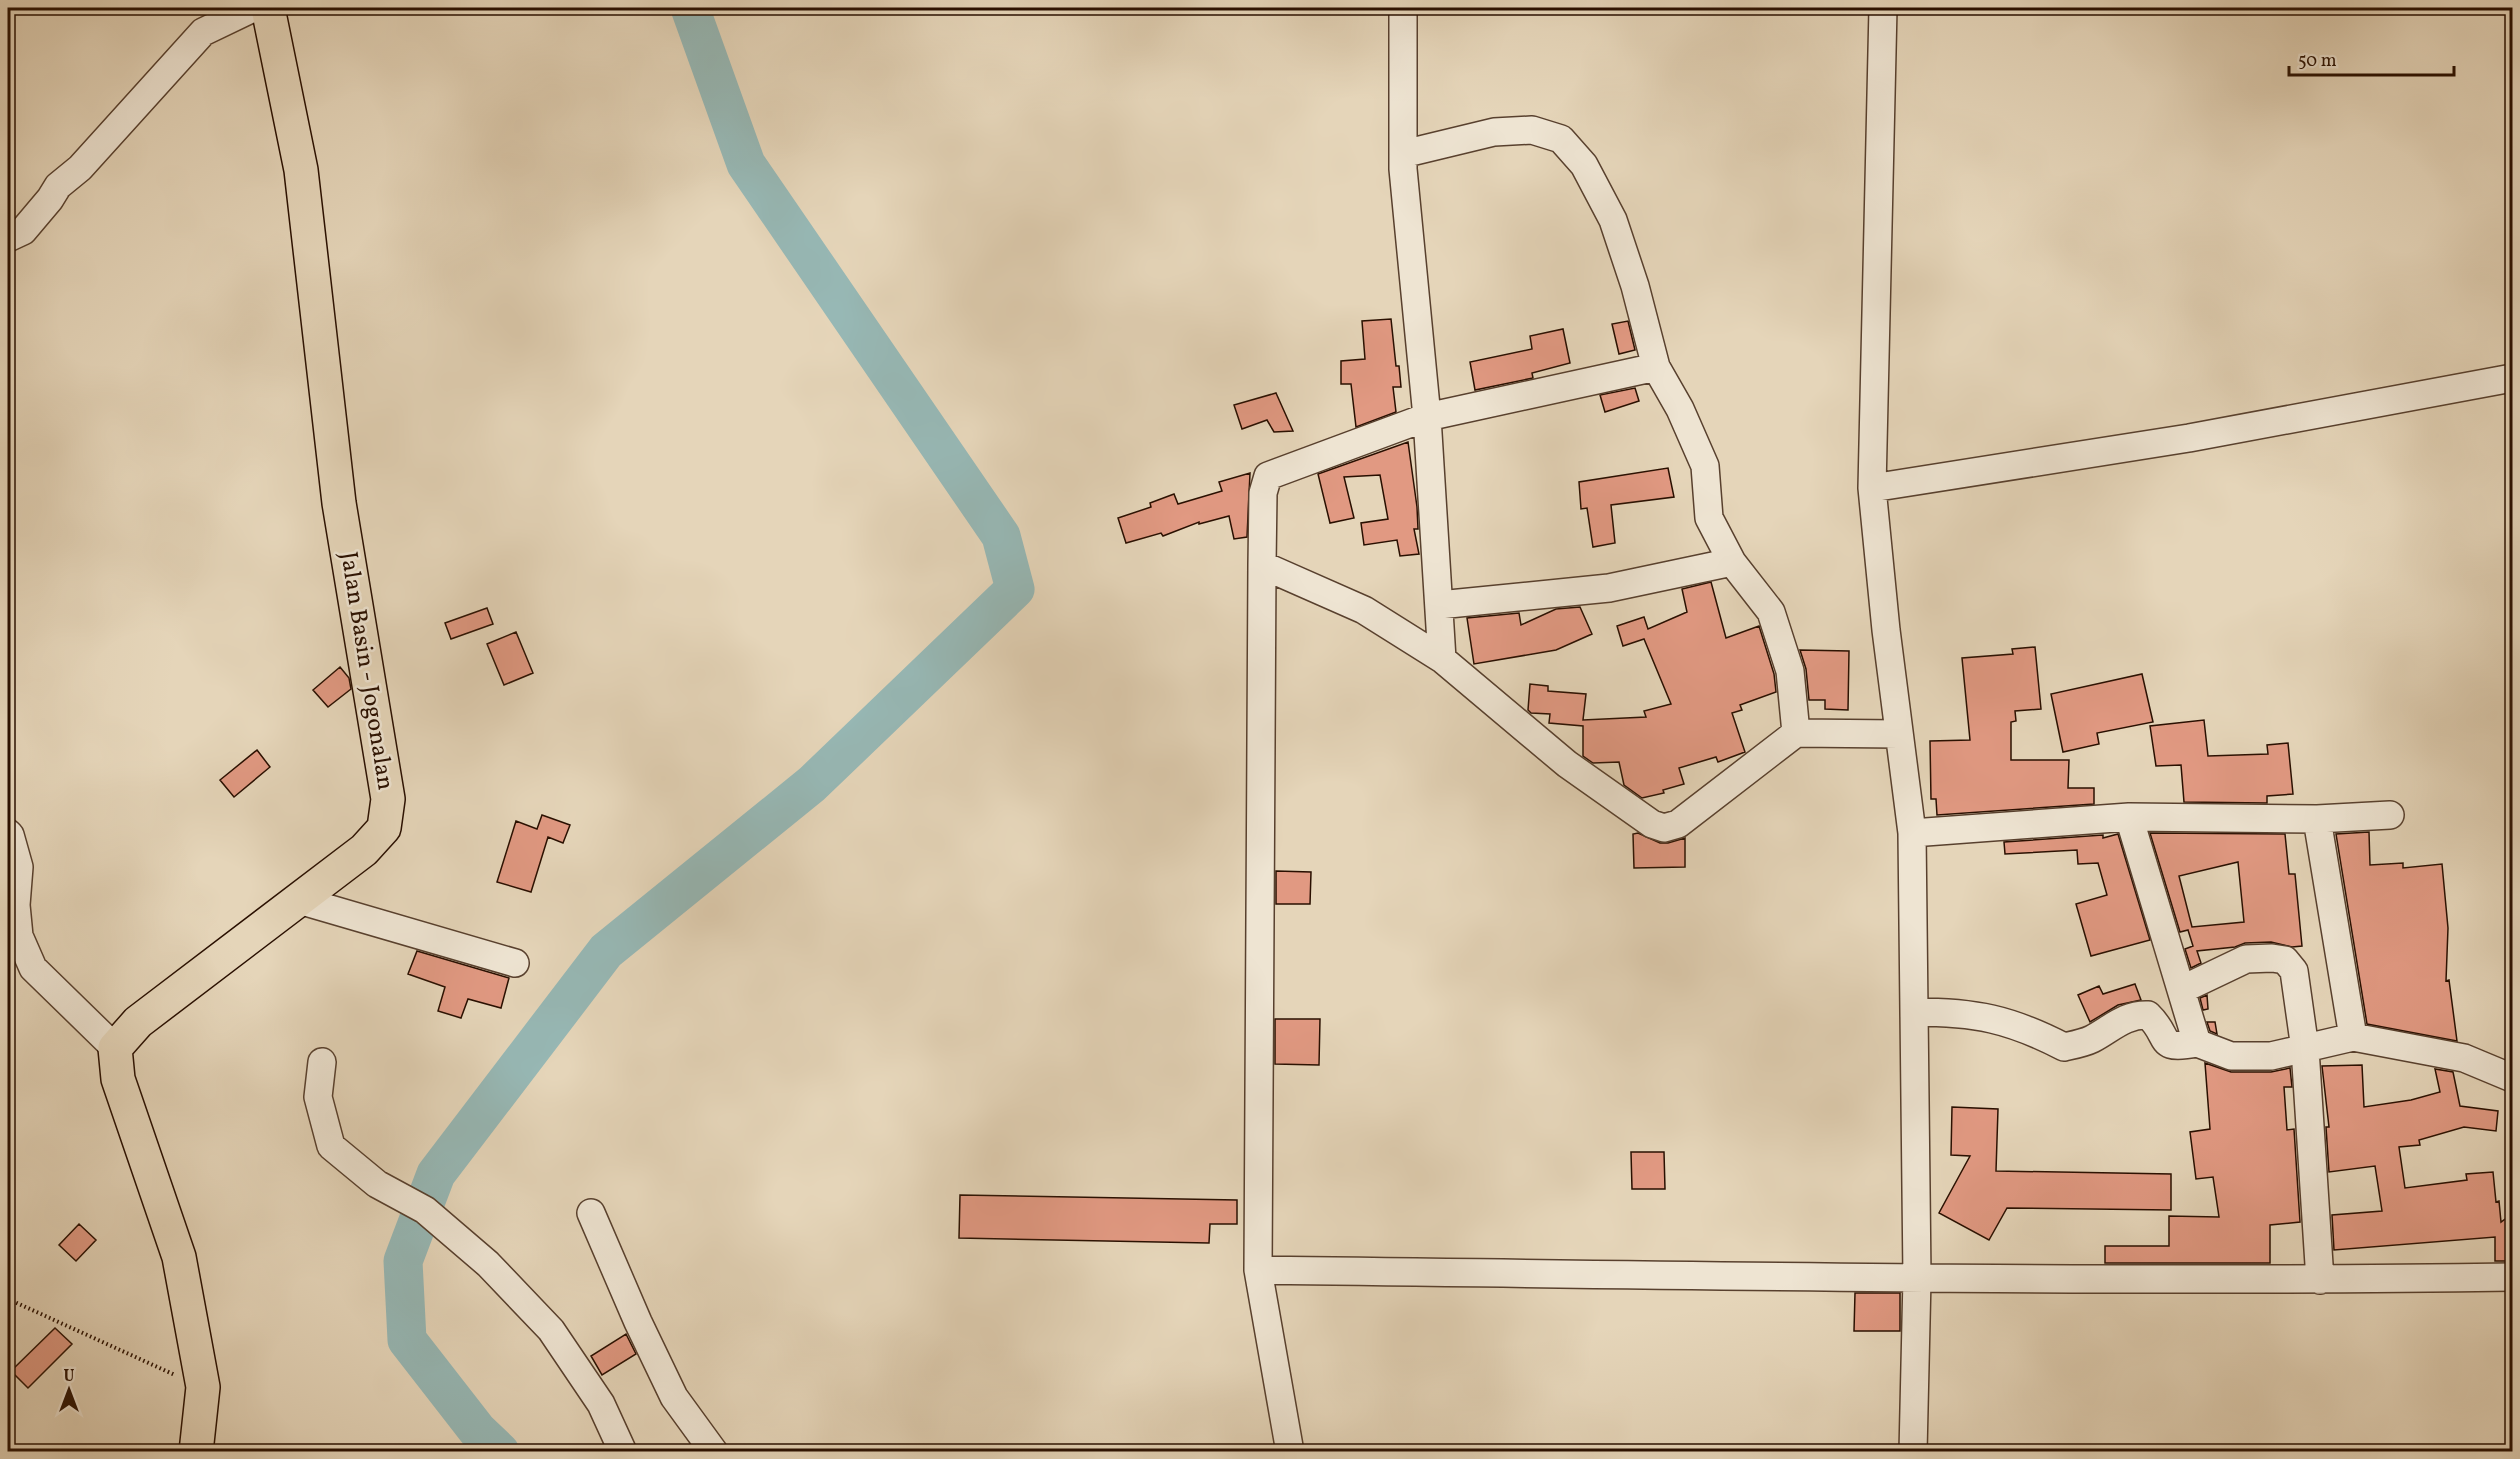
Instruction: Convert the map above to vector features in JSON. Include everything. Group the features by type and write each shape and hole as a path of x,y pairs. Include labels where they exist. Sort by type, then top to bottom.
{"main road":[{"name":"Jalan Basin - Jogonalan","path":"115,1048 138,1022 364,850 384,828 388,799 339,503 302,170 268,8"},
{"path":"115,1048 118,1079 179,1257 203,1387 196,1452"}],"street":[{"path":"8,238 23,231 58,186 80,168 203,32 253,8"},
{"path":"1403,8 1403,154 1427,417 1442,659"},
{"path":"1883,8 1872,488 1912,833 1917,1278 1913,1452"},
{"path":"1403,154 1494,132 1532,130 1561,139 1584,165 1613,220 1635,286 1656,367 1680,409 1705,466 1709,518 1732,562 1771,612 1790,671 1796,733"},
{"path":"1290,1452 1258,1270 1262,565 1263,493 1268,476 1427,417 1656,367"},
{"path":"1872,488 2189,438 2512,378"},
{"path":"1439,605 1609,588 1732,562"},
{"path":"1262,565 1364,610 1442,659 1567,764 1652,824 1664,828 1678,824 1796,733 1899,734"},
{"path":"1912,833 2129,818 2317,819 2390,814"},
{"path":"2129,818 2197,1043"},
{"path":"2317,819 2353,1037"},
{"path":"8,832 19,867 16,905 19,936 33,968 115,1048"},
{"path":"299,900 515,963"},
{"path":"2181,990 2246,959 2285,960 2294,971 2305,1048 2320,1280"},
{"path":"1915,1012 1958,1012 1992,1018 2019,1026 2064,1047 2090,1040 2124,1019 2137,1015 2148,1015 2158,1025 2168,1045 2175,1047 2197,1043 2231,1056 2271,1056 2353,1037 2464,1058 2512,1078"},
{"path":"322,1062 318,1097 331,1146 377,1184 425,1210 488,1264 551,1330 601,1404 623,1452"},
{"path":"591,1213 638,1322 675,1397 714,1452"},
{"path":"1258,1270 1917,1278 2320,1280 2512,1277"}],"path":[{"path":"8,1299 203,1387"}],"building":[{"path":"1391,319 1396,366 1399,366 1401,387 1393,387 1396,412 1356,427 1351,384 1341,384 1341,361 1365,359 1362,321"},
{"path":"1628,321 1635,350 1619,354 1612,324"},
{"path":"1563,329 1570,363 1532,373 1533,378 1475,390 1470,362 1532,349 1530,336"},
{"path":"1635,388 1639,401 1605,412 1600,395"},
{"path":"1276,393 1293,431 1274,432 1267,420 1242,429 1234,405"},
{"path":"1408,442 1417,507 1418,529 1414,529 1419,554 1400,556 1397,540 1364,545 1361,523 1388,519 1380,475 1344,477 1354,518 1330,523 1318,474"},
{"path":"1668,468 1674,497 1611,505 1615,543 1593,547 1587,508 1581,509 1579,482"},
{"path":"1250,473 1247,537 1234,539 1229,516 1199,524 1199,522 1163,536 1161,533 1126,543 1118,518 1151,507 1150,503 1174,494 1178,504 1222,491 1219,482"},
{"path":"1711,582 1726,638 1759,626 1774,674 1776,692 1740,705 1742,710 1732,713 1745,752 1718,762 1716,757 1679,768 1684,784 1663,790 1664,793 1642,798 1624,785 1619,762 1593,763 1583,756 1583,726 1549,723 1550,714 1531,713 1528,710 1530,684 1548,686 1548,691 1586,694 1583,720 1646,717 1644,711 1671,704 1644,639 1623,646 1617,626 1644,617 1648,629 1687,612 1682,589"},
{"path":"1580,607 1592,634 1556,650 1474,664 1467,618 1519,613 1521,625 1556,609"},
{"path":"487,608 493,624 451,639 445,623"},
{"path":"516,632 533,673 504,685 487,644"},
{"path":"2035,647 2041,709 2015,711 2016,721 2011,722 2011,760 2069,760 2068,788 2094,788 2094,804 1937,815 1936,799 1931,799 1930,741 1970,740 1962,658 2013,654 2012,649"},
{"path":"1800,650 1849,651 1848,710 1825,709 1825,700 1809,700 1806,669"},
{"path":"340,667 349,678 351,689 328,707 313,690"},
{"path":"2142,674 2153,722 2097,733 2099,744 2063,752 2051,694"},
{"path":"2204,720 2208,756 2268,754 2267,745 2288,743 2293,794 2267,796 2267,803 2184,802 2181,765 2156,766 2150,726"},
{"path":"257,750 270,767 234,797 220,780"},
{"path":"542,815 570,825 563,843 548,837 531,892 497,882 516,821 537,829"},
{"path":"2369,832 2370,865 2403,863 2403,868 2442,864 2448,928 2446,981 2449,980 2457,1041 2367,1024 2336,834"},
{"path":"1638,833 1660,843 1685,838 1685,867 1634,868 1633,834"},
{"path":"2150,833 2285,834 2289,874 2295,874 2302,946 2292,947 2271,942 2245,943 2235,947 2197,951 2201,963 2191,968 2185,949 2193,946 2188,930 2180,932","holes":["2238,862 2244,922 2192,927 2179,876"]},
{"path":"2118,834 2150,940 2091,956 2076,904 2107,895 2098,863 2078,864 2077,850 2005,854 2004,842 2103,835 2103,838"},
{"path":"1276,871 1311,872 1310,904 1276,904"},
{"path":"417,951 509,978 501,1008 468,999 461,1018 438,1011 445,987 408,974"},
{"path":"2135,984 2141,1000 2118,1005 2090,1022 2078,995 2099,986 2103,994"},
{"path":"2207,995 2208,1009 2203,1010 2200,998"},
{"path":"1275,1019 1320,1019 1319,1065 1275,1064"},
{"path":"2207,1022 2215,1022 2217,1034 2210,1031"},
{"path":"2205,1063 2231,1072 2271,1072 2290,1068 2292,1087 2284,1087 2287,1130 2294,1129 2300,1222 2270,1225 2270,1263 2105,1263 2105,1246 2169,1246 2169,1216 2219,1217 2213,1177 2196,1179 2190,1132 2210,1129"},
{"path":"2362,1065 2364,1107 2411,1100 2440,1092 2435,1069 2453,1072 2460,1106 2498,1111 2496,1131 2464,1127 2419,1140 2420,1145 2399,1147 2405,1188 2467,1180 2466,1174 2493,1172 2501,1222 2512,1214 2512,1261 2495,1261 2495,1237 2334,1250 2332,1215 2382,1211 2375,1166 2329,1172 2326,1127 2329,1127 2322,1066"},
{"path":"1952,1107 1998,1109 1996,1171 2171,1174 2171,1210 2007,1208 1989,1240 1939,1213 1970,1156 1951,1155"},
{"path":"1631,1152 1664,1152 1665,1189 1632,1189"},
{"path":"960,1195 1237,1200 1237,1224 1210,1224 1209,1243 959,1238"},
{"path":"79,1224 96,1240 76,1261 59,1245"},
{"path":"1855,1293 1900,1293 1900,1331 1854,1331"},
{"path":"55,1328 72,1344 28,1388 11,1371"},
{"path":"626,1334 636,1354 602,1375 591,1356"}],"waterway":[{"path":"500,1452 477,1430 407,1340 403,1261 436,1174 606,951 812,784 1015,589 1001,536 746,164 690,8"}]}
